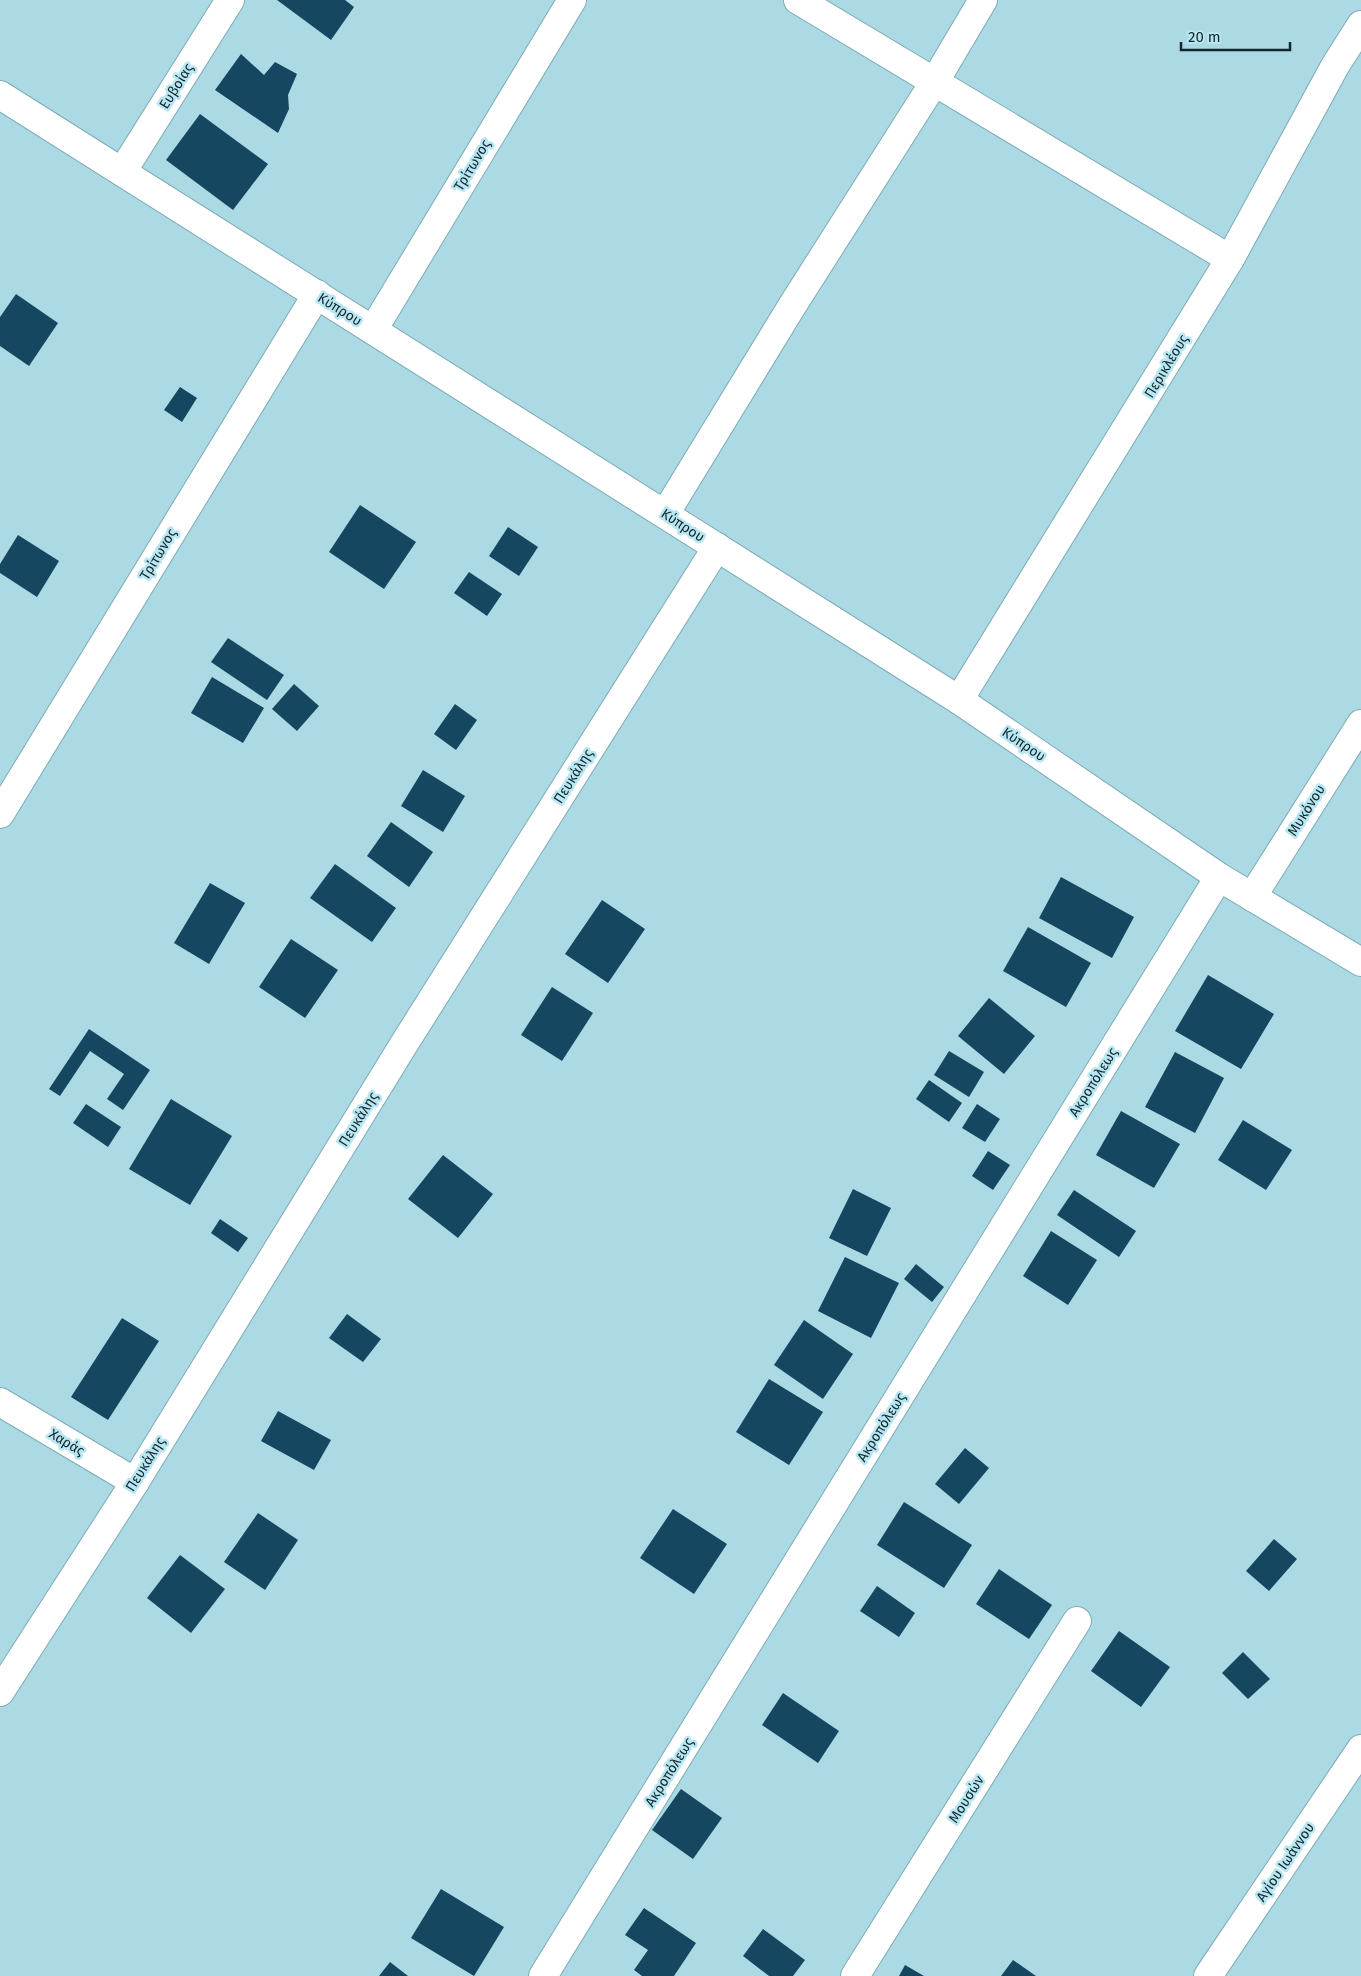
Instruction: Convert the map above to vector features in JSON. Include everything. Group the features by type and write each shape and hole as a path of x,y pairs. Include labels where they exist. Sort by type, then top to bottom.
{"street":[{"name":"Ευβοίας","path":"122,172 230,0"},
{"name":"Τρίτωνος","path":"372,330 572,0"},
{"path":"798,0 1230,259"},
{"path":"665,514 792,306 935,81 983,0"},
{"name":"Περικλέους","path":"959,700 1230,259 1335,66 1361,24"},
{"name":"Κύπρου","path":"0,95 959,700 1219,877 1361,962"},
{"name":"Τρίτωνος","path":"0,814 316,294"},
{"name":"Πευκάλης","path":"0,1692 134,1482 409,1036 717,547"},
{"name":"Μυκόνου","path":"1252,897 1361,724"},
{"name":"Ακροπόλεως","path":"543,1976 1219,877"},
{"name":"Χαράς","path":"0,1402 134,1482"},
{"name":"Μουσών","path":"855,1976 1077,1621"},
{"name":"Αγίου Ιωάννου","path":"1208,1976 1361,1749"}],"building":[{"path":"277,0 345,0 354,7 331,40"},
{"path":"241,54 264,75 275,62 297,74 288,95 289,109 278,133 215,90"},
{"path":"200,114 268,164 233,210 166,160"},
{"path":"16,294 58,323 29,366 0,346 0,317"},
{"path":"180,387 197,398 182,422 164,410"},
{"path":"360,505 416,542 384,589 329,552"},
{"path":"508,527 538,547 519,576 489,556"},
{"path":"18,535 59,561 37,597 0,573 0,564"},
{"path":"469,572 502,594 487,616 454,593"},
{"path":"228,638 284,675 267,700 211,662"},
{"path":"212,677 264,708 243,743 191,713"},
{"path":"294,684 319,706 297,731 272,709"},
{"path":"455,704 477,720 456,750 434,734"},
{"path":"423,770 465,796 443,832 401,806"},
{"path":"391,822 433,852 409,887 367,856"},
{"path":"335,864 396,908 372,942 310,898"},
{"path":"1061,877 1134,917 1112,958 1039,918"},
{"path":"210,883 245,903 209,964 174,943"},
{"path":"602,900 645,929 608,983 565,954"},
{"path":"1028,927 1091,963 1066,1007 1003,971"},
{"path":"291,939 338,970 305,1018 259,987"},
{"path":"1208,975 1274,1014 1241,1069 1175,1031"},
{"path":"552,987 593,1013 562,1061 521,1035"},
{"path":"989,998 1035,1036 1004,1074 958,1036"},
{"path":"89,1029 150,1070 123,1110 107,1099 124,1074 90,1051 60,1096 49,1089"},
{"path":"949,1051 984,1072 969,1097 934,1075"},
{"path":"1175,1052 1224,1078 1195,1133 1145,1107"},
{"path":"929,1080 962,1103 949,1122 916,1099"},
{"path":"171,1099 232,1136 190,1205 129,1169"},
{"path":"86,1104 121,1127 108,1147 73,1123"},
{"path":"977,1104 1000,1119 985,1142 962,1128"},
{"path":"1121,1111 1180,1144 1154,1188 1096,1155"},
{"path":"1243,1120 1292,1150 1266,1190 1218,1160"},
{"path":"988,1151 1010,1165 993,1190 972,1176"},
{"path":"443,1155 493,1194 458,1238 408,1199"},
{"path":"853,1189 891,1208 867,1256 829,1238"},
{"path":"1074,1190 1136,1231 1119,1257 1057,1215"},
{"path":"220,1219 248,1238 238,1252 211,1233"},
{"path":"1051,1231 1097,1260 1068,1305 1023,1276"},
{"path":"845,1257 899,1283 871,1338 818,1311"},
{"path":"916,1264 944,1287 932,1302 904,1279"},
{"path":"347,1314 381,1339 363,1362 329,1338"},
{"path":"122,1318 159,1341 108,1420 71,1397"},
{"path":"804,1320 853,1354 823,1399 774,1365"},
{"path":"769,1379 823,1412 789,1465 736,1432"},
{"path":"278,1411 331,1440 314,1470 261,1441"},
{"path":"965,1448 989,1468 959,1504 935,1484"},
{"path":"904,1502 972,1545 944,1588 877,1545"},
{"path":"673,1509 727,1544 694,1594 640,1558"},
{"path":"258,1513 298,1540 265,1590 224,1562"},
{"path":"1274,1539 1297,1559 1269,1591 1246,1571"},
{"path":"180,1555 225,1589 191,1633 147,1598"},
{"path":"999,1569 1052,1605 1029,1639 976,1604"},
{"path":"877,1586 915,1613 899,1637 860,1611"},
{"path":"1119,1631 1170,1667 1141,1707 1091,1671"},
{"path":"1243,1652 1270,1679 1248,1699 1222,1673"},
{"path":"783,1693 839,1731 818,1763 762,1725"},
{"path":"681,1789 722,1818 693,1859 652,1830"},
{"path":"441,1889 504,1927 474,1976 411,1938"},
{"path":"644,1908 696,1943 674,1976 642,1976 634,1970 648,1950 625,1935"},
{"path":"763,1929 805,1960 793,1976 769,1976 743,1956"},
{"path":"1013,1960 1036,1976 1001,1976"},
{"path":"390,1962 408,1976 379,1976"},
{"path":"905,1965 924,1976 899,1976"}]}
